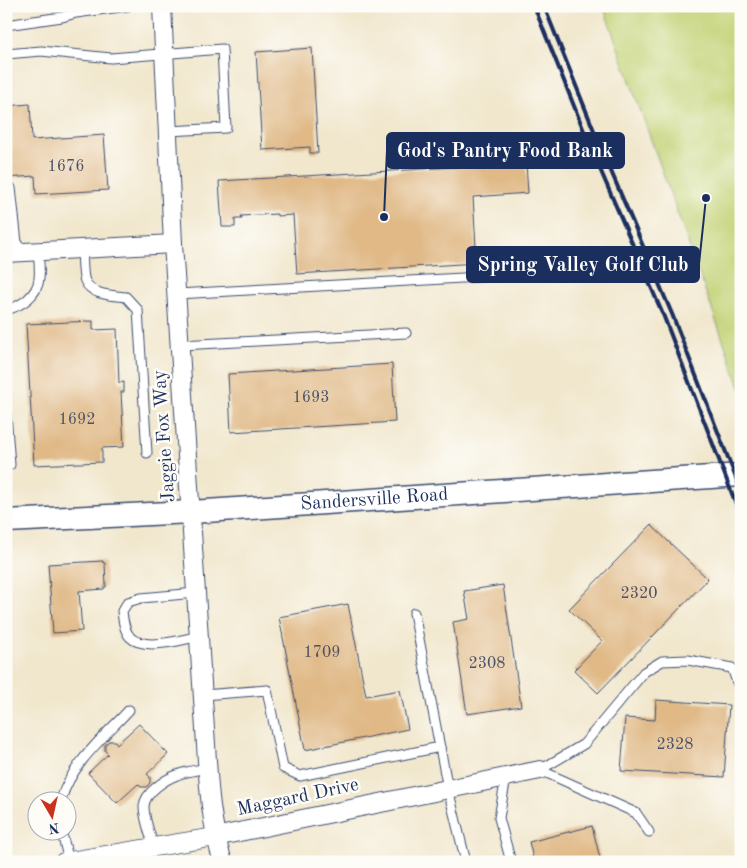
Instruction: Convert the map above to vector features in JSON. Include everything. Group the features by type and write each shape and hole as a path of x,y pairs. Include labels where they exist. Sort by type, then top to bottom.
{"street":[{"name":"Jaggie Fox Way","path":"162,6 180,345 208,768 215,837 223,862"},
{"path":"12,253 174,244"},
{"name":"Sandersville Road","path":"6,521 191,512 741,476"},
{"name":"Maggard Drive","path":"73,861 105,858 154,847 215,837 540,770"}],"lane":[{"path":"6,25 62,17 76,12 128,6"},
{"path":"6,54 41,51 111,58 222,49 226,128 168,131"},
{"path":"11,188 12,253"},
{"path":"82,249 85,281 89,286 93,290 104,294 126,297 138,310 147,452"},
{"path":"6,310 19,307 33,294 39,280 38,251"},
{"path":"177,294 534,274"},
{"path":"180,345 406,333"},
{"path":"6,414 10,465"},
{"path":"196,593 141,598 128,602 122,611 124,626 129,636 138,643 165,643 199,636"},
{"path":"414,612 448,789 466,862"},
{"path":"540,770 584,744 644,672 662,661 688,660 732,668 737,682"},
{"path":"203,695 266,690 283,768 300,776 440,747"},
{"path":"65,790 74,773 89,753 129,710"},
{"path":"154,847 145,815 144,803 150,794 178,774 208,768"},
{"path":"540,770 636,813 649,832"},
{"path":"506,777 499,818 511,862"},
{"path":"65,840 73,861"}],"green space":[{"path":"603,6 741,6 741,390"}],"building":[{"path":"312,48 318,153 310,153 310,147 262,150 256,52"},
{"path":"30,104 32,140 104,135 108,190 36,194 35,176 6,178 6,106"},
{"path":"526,163 528,193 473,197 477,263 297,274 293,215 241,216 242,219 235,219 235,227 222,227 219,181"},
{"path":"93,321 93,330 117,329 119,383 124,382 124,392 121,392 124,447 102,448 102,462 34,465 26,324"},
{"path":"392,364 395,422 231,432 228,374"},
{"path":"651,525 708,579 598,693 574,670 602,641 569,609"},
{"path":"103,561 105,563 106,587 104,589 79,591 82,631 53,633 48,564"},
{"path":"503,585 521,706 467,714 453,622 469,619 464,591"},
{"path":"348,604 366,696 400,690 408,729 305,750 279,617"},
{"path":"656,700 729,705 724,777 621,771 625,718 655,720"},
{"path":"139,724 168,754 147,774 150,777 150,783 146,787 141,787 138,784 117,803 88,773 108,754 105,751 105,745 109,741 115,741 117,744"},
{"path":"592,826 601,862 534,862 529,842"}],"railway":[{"path":"534,6 590,146 664,317 741,517"},
{"path":"544,6 599,143 672,314 741,491"}],"place":[{"name":"Spring Valley Golf Club","path":"706,198"},
{"name":"God's Pantry Food Bank","path":"384,217"}]}
